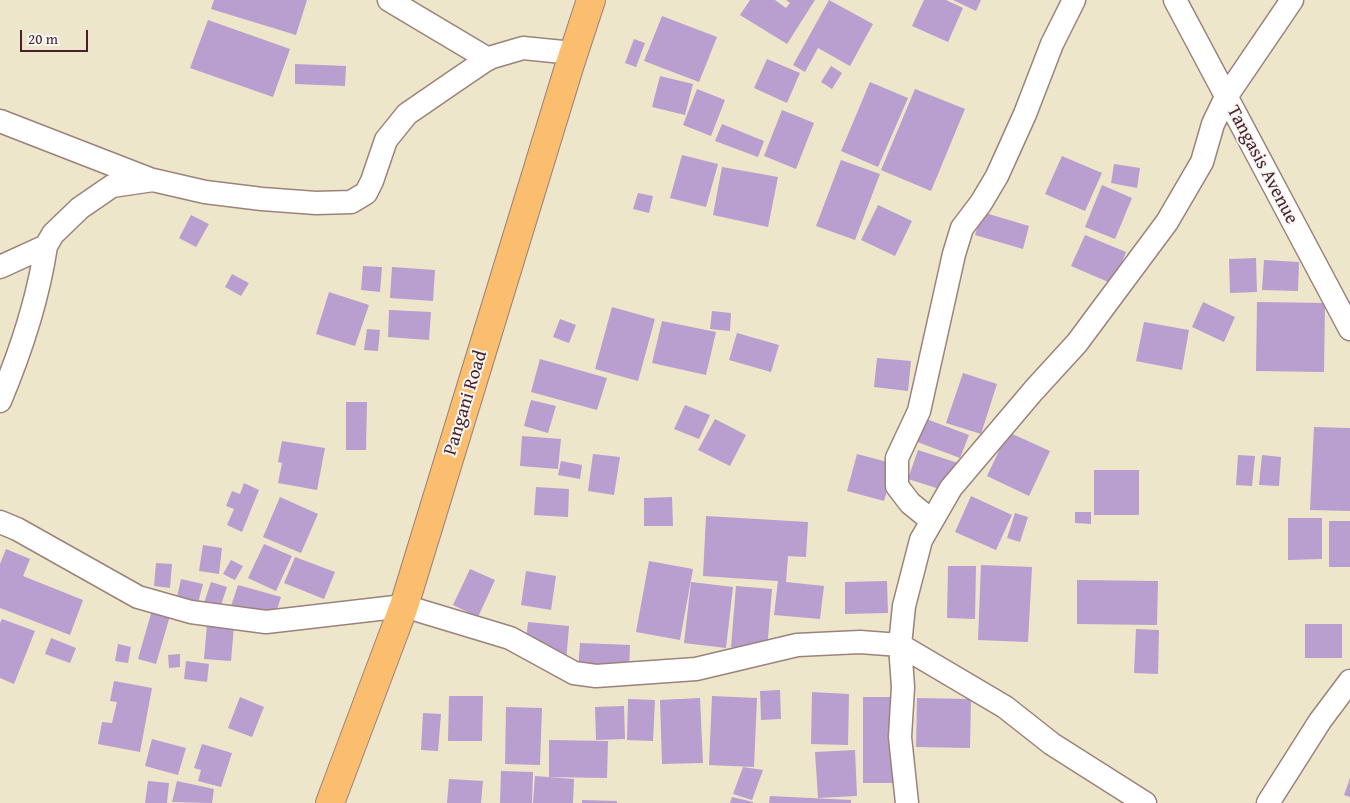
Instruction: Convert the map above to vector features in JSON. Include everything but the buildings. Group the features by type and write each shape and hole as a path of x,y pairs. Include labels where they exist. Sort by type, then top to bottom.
{"main road":[{"name":"Pangani Road","path":"330,803 404,606 573,53 591,0"}],"street":[{"path":"389,0 488,59"},
{"path":"932,521 910,503 897,486 897,458 919,411 954,254 962,228 997,176 1025,114 1052,44 1074,0"},
{"name":"Tangasis Avenue","path":"1175,0 1350,329"},
{"path":"907,803 900,737 903,687 900,645 904,606 920,540 951,488 1077,342 1167,222 1202,162 1213,124 1226,97 1292,0"},
{"path":"0,121 153,180 205,192 316,203 351,202 366,193 386,140 407,114 488,59 523,48 573,53"},
{"path":"0,401 26,333 41,278 46,246 54,234 80,208 112,186 153,180"},
{"path":"0,267 46,246"},
{"path":"0,522 18,529 138,597 191,612 266,622 404,606 510,638 574,673 596,676 696,669 798,645 860,642 900,645 1004,707 1052,744 1144,803"},
{"path":"1268,803 1320,721 1350,681"}]}
